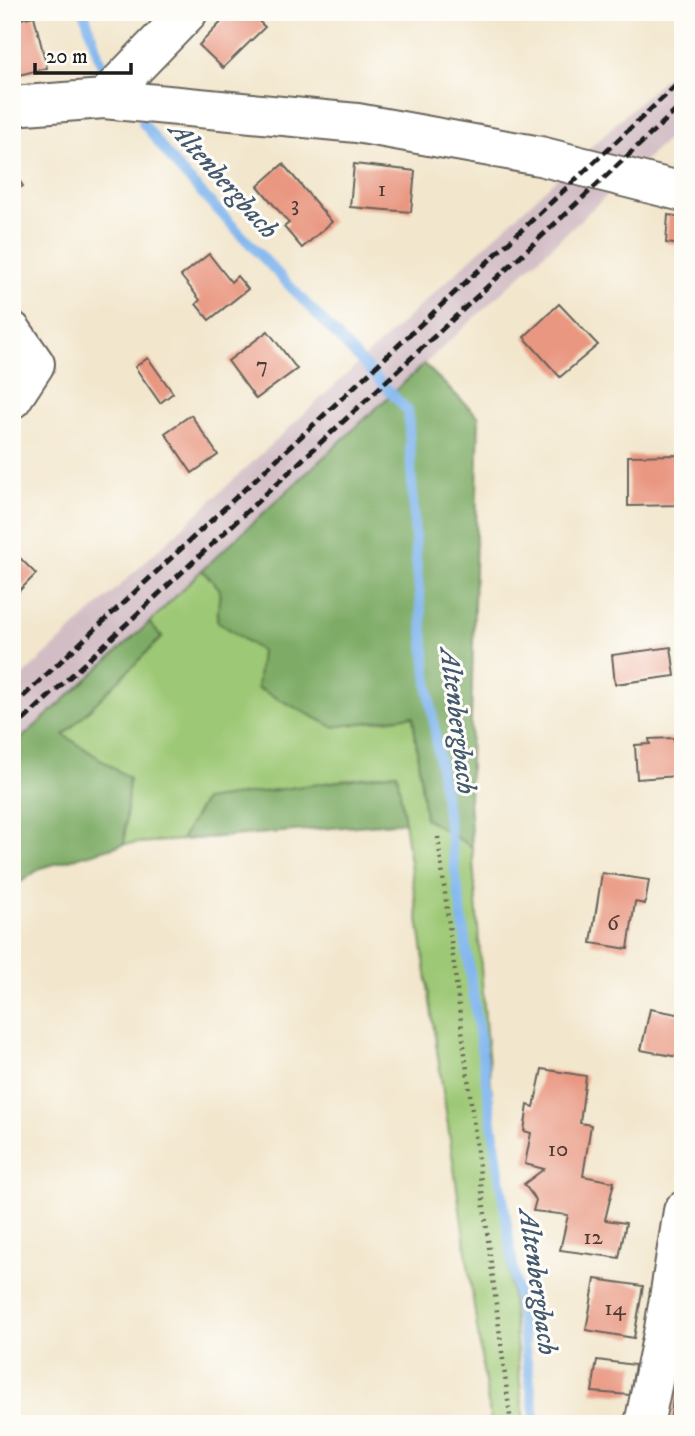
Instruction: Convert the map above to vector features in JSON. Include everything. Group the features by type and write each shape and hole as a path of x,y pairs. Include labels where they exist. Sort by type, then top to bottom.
{"street":[{"path":"104,99 188,12"},
{"path":"12,106 104,99 357,123 541,156 683,192"},
{"path":"12,331 35,364 12,399"},
{"path":"645,1424 683,1211"}],"path":[{"path":"438,837 510,1424"}],"shaded area":[{"path":"683,61 683,125 202,570 149,623 12,747 12,686"}],"green space":[{"path":"424,364 479,417 469,799 472,847 425,818 413,716 333,727 257,688 261,651 217,621 220,589 202,570"},
{"path":"202,570 220,589 217,621 261,651 333,727 413,716 425,818 472,847 486,1033 524,1424 491,1424 397,773 204,800 181,840 124,844 129,778 63,735 162,637 149,623"},
{"path":"149,623 162,637 64,735 129,778 124,844 41,868 12,888 12,747"},
{"path":"397,773 405,822 181,840 204,800"}],"building":[{"path":"231,12 249,12 265,27 223,68 199,45"},
{"path":"34,16 47,68 19,75 12,46 12,21"},
{"path":"283,164 332,222 302,248 284,227 289,223 258,186"},
{"path":"354,164 415,171 411,212 350,207"},
{"path":"12,170 23,186 12,193"},
{"path":"668,215 683,217 683,245 666,243"},
{"path":"209,254 231,282 237,276 248,289 209,320 196,304 200,300 181,276"},
{"path":"559,304 598,345 560,377 524,337"},
{"path":"268,331 297,369 256,399 228,361"},
{"path":"148,358 173,393 160,403 135,367"},
{"path":"191,415 218,455 192,473 165,433"},
{"path":"679,455 679,473 683,473 680,505 628,506 628,456"},
{"path":"12,550 36,574 12,598"},
{"path":"671,647 675,676 615,684 612,655"},
{"path":"674,738 677,776 637,779 635,745 650,744 649,739"},
{"path":"602,873 649,880 645,904 635,902 628,949 591,943"},
{"path":"650,1009 683,1015 683,1058 641,1050"},
{"path":"542,1069 586,1076 580,1123 591,1125 583,1176 614,1182 605,1220 626,1223 619,1258 560,1250 568,1215 533,1211 536,1200 524,1184 544,1169 525,1164 531,1133 524,1131 528,1105 534,1107"},
{"path":"595,1279 643,1286 634,1338 586,1330"},
{"path":"597,1360 635,1365 630,1395 592,1392"},
{"path":"676,1373 683,1374 683,1424 670,1424"}],"waterway":[{"name":"Altenbergbach","path":"84,12 101,64"},
{"name":"Altenbergbach","path":"143,123 179,169 408,411 416,559 428,684 536,1424"}],"railway":[{"path":"12,707 683,79"},
{"path":"12,731 683,104"}]}
